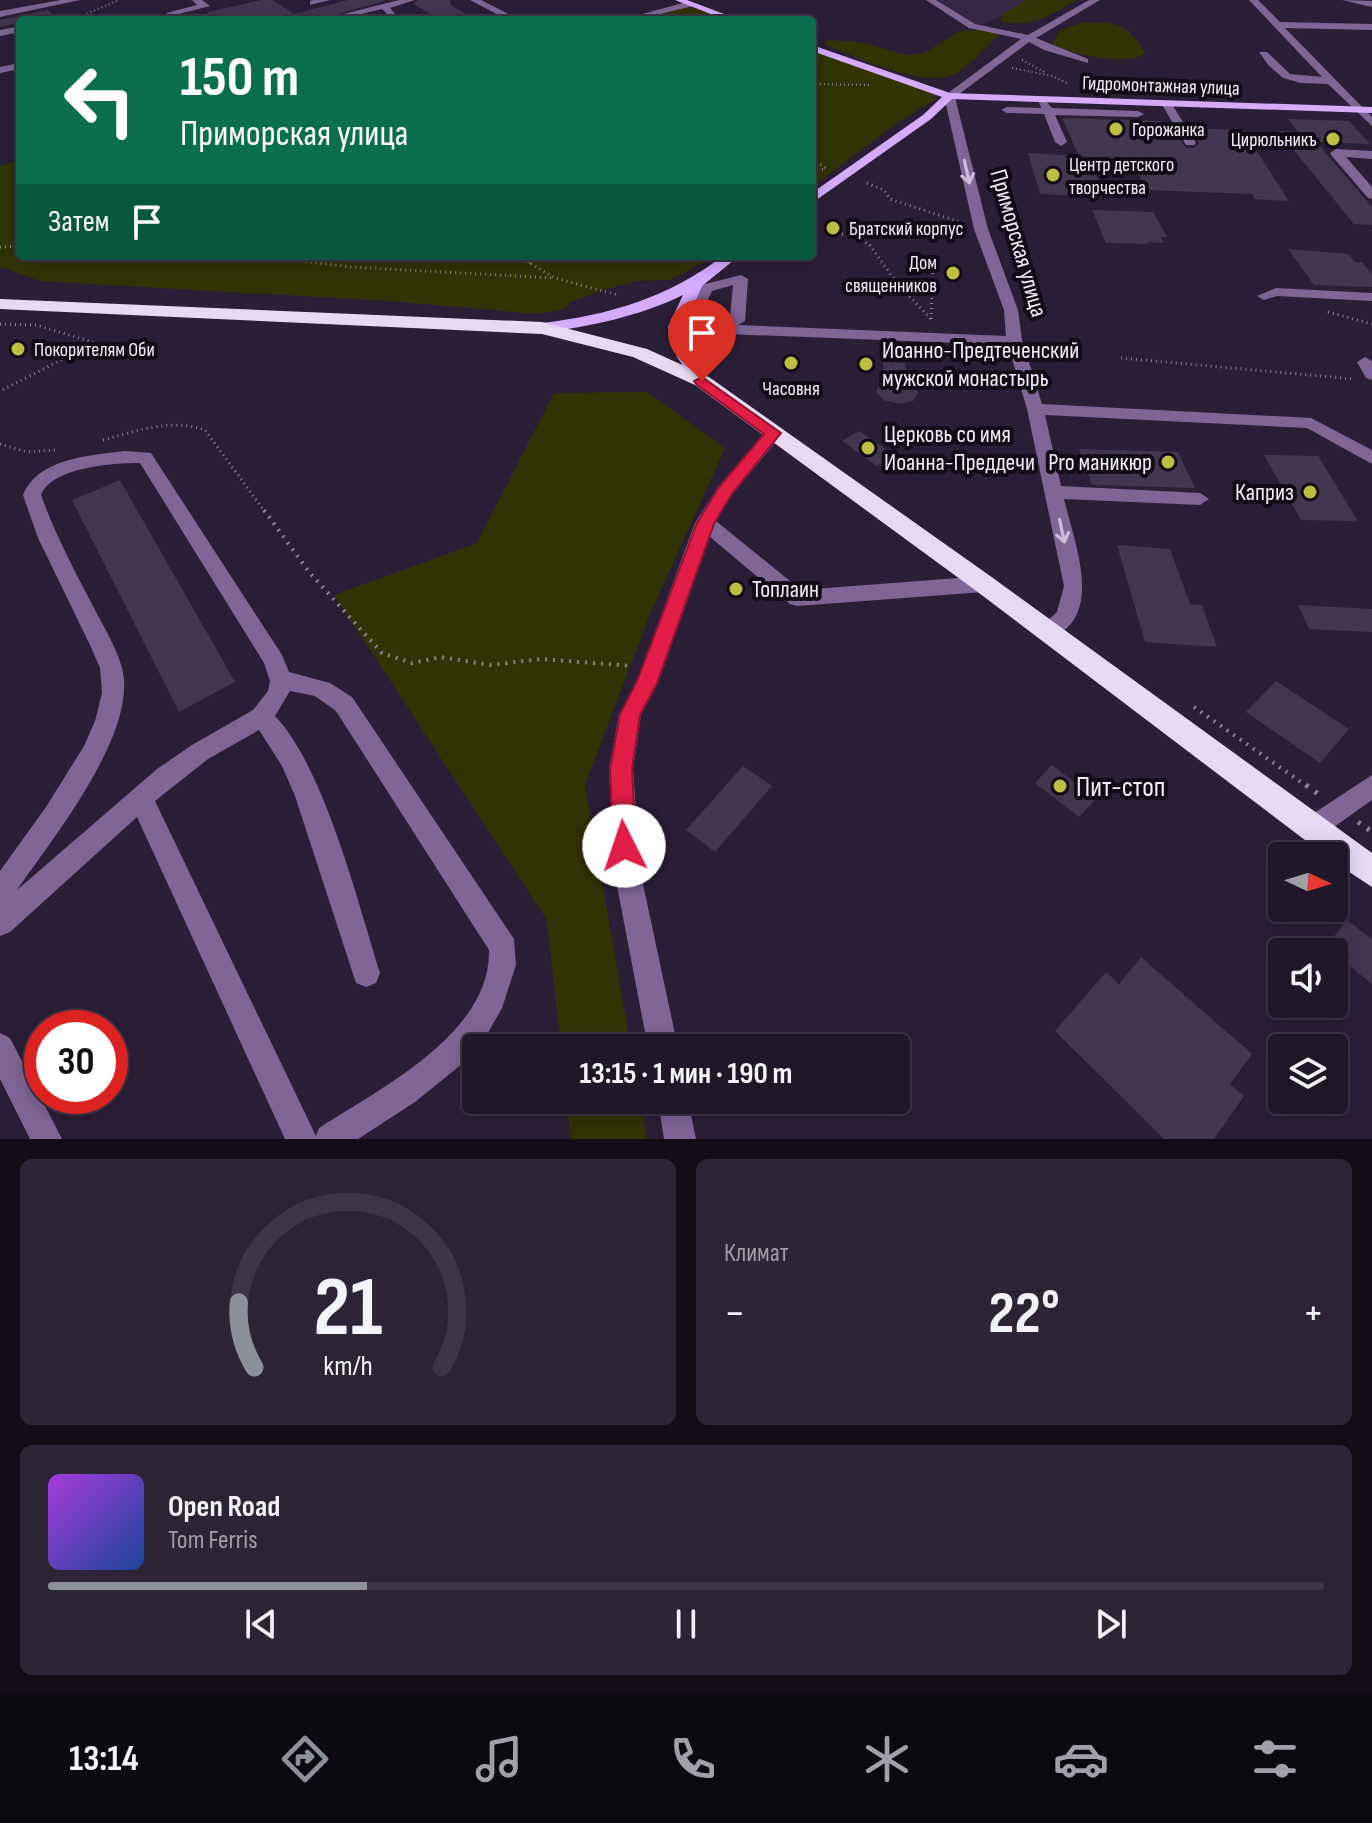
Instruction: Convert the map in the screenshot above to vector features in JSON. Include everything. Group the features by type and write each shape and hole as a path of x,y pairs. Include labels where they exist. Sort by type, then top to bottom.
{"highway":[{"path":"0,304 542,328 640,353 702,381 984,584 1372,872"}],"main road":[{"path":"679,0 724,16"},
{"name":"Гидромонтажная улица","path":"816,49 949,96 1044,104 1166,103 1366,110"},
{"path":"816,196 927,117 949,96"},
{"path":"542,328 596,322 619,315 695,284 727,260"},
{"path":"695,284 683,317 685,357 702,381"}],"street":[{"path":"0,14 76,0"},
{"path":"171,13 205,6 196,0"},
{"path":"342,16 411,0"},
{"path":"474,0 507,16"},
{"path":"930,0 972,26 1029,38 1084,61"},
{"path":"949,96 1029,38 1096,0"},
{"path":"1253,0 1366,110 1372,123"},
{"path":"1346,0 1372,4"},
{"path":"641,16 690,4"},
{"path":"384,6 389,16"},
{"path":"1279,25 1372,27"},
{"path":"1263,54 1280,75 1288,79 1334,81"},
{"name":"Приморская улица","path":"949,96 981,229 1011,310 1014,340 1035,409 1074,586 1066,616 1047,631"},
{"path":"1166,103 1190,143"},
{"path":"1007,110 1044,104 1138,114"},
{"path":"1044,104 1061,142"},
{"path":"1372,155 1336,153 1372,195"},
{"path":"1264,296 1276,292 1372,297"},
{"path":"683,317 942,340 1014,340"},
{"path":"1035,409 1311,423 1372,458"},
{"path":"660,1034 627,870 622,823 621,769 630,714 647,683 705,523 725,491 774,433"},
{"path":"0,893 88,764 106,731 113,706 111,670 32,495 42,477 56,471 126,458 148,459 274,661 281,681 271,707 261,717 200,752 141,798 0,923"},
{"path":"1053,492 1200,499"},
{"path":"705,523 797,598 984,584"},
{"path":"281,681 316,687 334,694 344,704 500,939 504,952 493,998 475,1030 427,1073 330,1139"},
{"path":"261,717 280,736 311,808 366,973"},
{"path":"1311,829 1372,786"},
{"path":"141,798 301,1139"},
{"path":"0,1048 46,1139"},
{"path":"676,1114 680,1139"}],"path":[{"path":"81,16 119,0"},
{"path":"1020,59 1074,86"},
{"path":"1011,67 1052,76"},
{"path":"816,162 829,170 816,169"},
{"path":"867,183 884,190 890,199 981,229"},
{"path":"842,234 869,244 896,282 931,319 933,271"},
{"path":"294,260 351,267 555,278"},
{"path":"524,260 555,278 610,295 625,295"},
{"path":"529,263 532,260"},
{"path":"0,391 95,343 37,325 1,325"},
{"path":"1121,358 1365,372"},
{"path":"100,441 171,425 192,424 205,430 309,572 382,653 412,663 441,657 490,665 541,659 635,666 647,683"},
{"path":"0,444 15,451 43,453 57,450"},
{"path":"1183,699 1372,832"}],"shaded area":[{"path":"937,0 1031,0 979,27"},
{"path":"1026,0 1077,0 1033,21 1002,22 1001,15"},
{"path":"686,6 720,16 641,16"},
{"path":"1085,22 1115,24 1127,30 1145,53 1137,57 1113,59 1052,45 1060,30"},
{"path":"980,30 999,35 964,68 939,78 888,69 825,45 827,40 860,42 906,55 924,53 960,31"},
{"path":"816,51 935,94 936,99 897,123 816,184"},
{"path":"16,161 16,260 708,260 670,280 637,281 571,302 565,309 538,314 389,301 40,281 0,267 0,166"},
{"path":"647,392 725,448 650,614 585,785 629,1034 559,1034 547,920 334,595 477,543 554,393"},
{"path":"568,1114 643,1114 647,1139 571,1139"}],"building":[{"path":"272,0 294,14 208,16 208,12"},
{"path":"348,0 387,0 331,16 294,16"},
{"path":"418,0 450,0 451,5 469,16 434,16 413,4"},
{"path":"48,10 55,16 19,16"},
{"path":"16,17 16,24 0,27 0,20"},
{"path":"1062,118 1161,121 1164,127 1172,127 1186,148 1194,148 1199,143 1190,128 1243,130 1289,201 1255,199 1252,194 1147,190 1138,173 1095,172 1105,197 1040,194 1028,153 1079,156"},
{"path":"1288,119 1349,121 1370,144 1316,142 1372,207 1372,225 1354,224 1278,131 1298,132"},
{"path":"1092,210 1153,212 1167,237 1161,237 1164,243 1106,243"},
{"path":"1288,249 1348,254 1355,262 1362,262 1372,274 1372,287 1314,285"},
{"path":"883,362 905,363 908,380 918,392 913,401 899,404 883,400 876,391 884,377"},
{"name":"Церковь со имя Иоанна-Преддечи","path":"859,431 894,455 877,466 842,441"},
{"path":"1079,449 1178,452 1195,488 1092,485"},
{"path":"1264,455 1318,456 1358,521 1301,520"},
{"path":"120,480 235,682 179,712 72,500"},
{"path":"1117,545 1170,549 1190,604 1202,605 1217,647 1145,642"},
{"path":"1298,605 1372,609 1372,632 1309,629"},
{"path":"1276,681 1349,729 1320,763 1246,712"},
{"path":"1052,765 1096,799 1079,817 1035,783"},
{"path":"743,766 772,786 715,852 686,830"},
{"path":"1348,921 1372,939 1372,984 1348,965 1348,938 1333,938"},
{"path":"1141,957 1252,1054 1230,1084 1244,1096 1214,1139 1164,1139 1055,1031 1106,972 1119,984"}],"place":[{"name":"Горожанка","path":"1116,129"},
{"name":"Цирюльникъ","path":"1333,139"},
{"name":"Центр детского творчества","path":"1053,175"},
{"name":"Братский корпус","path":"833,228"},
{"name":"Дом священников","path":"953,273"},
{"name":"Покорителям Оби","path":"18,349"},
{"name":"Часовня","path":"791,363"},
{"name":"Иоанно-Предтеченский мужской монастырь","path":"866,364"},
{"name":"Церковь со имя Иоанна-Преддечи","path":"868,448"},
{"name":"Pro маникюр","path":"1168,462"},
{"name":"Каприз","path":"1310,492"},
{"name":"Топлаин","path":"736,589"},
{"name":"Пит-стоп","path":"1060,786"}],"route":[{"path":"624,846 621,769 630,714 647,683 705,523 725,491 774,433 702,381"}]}
